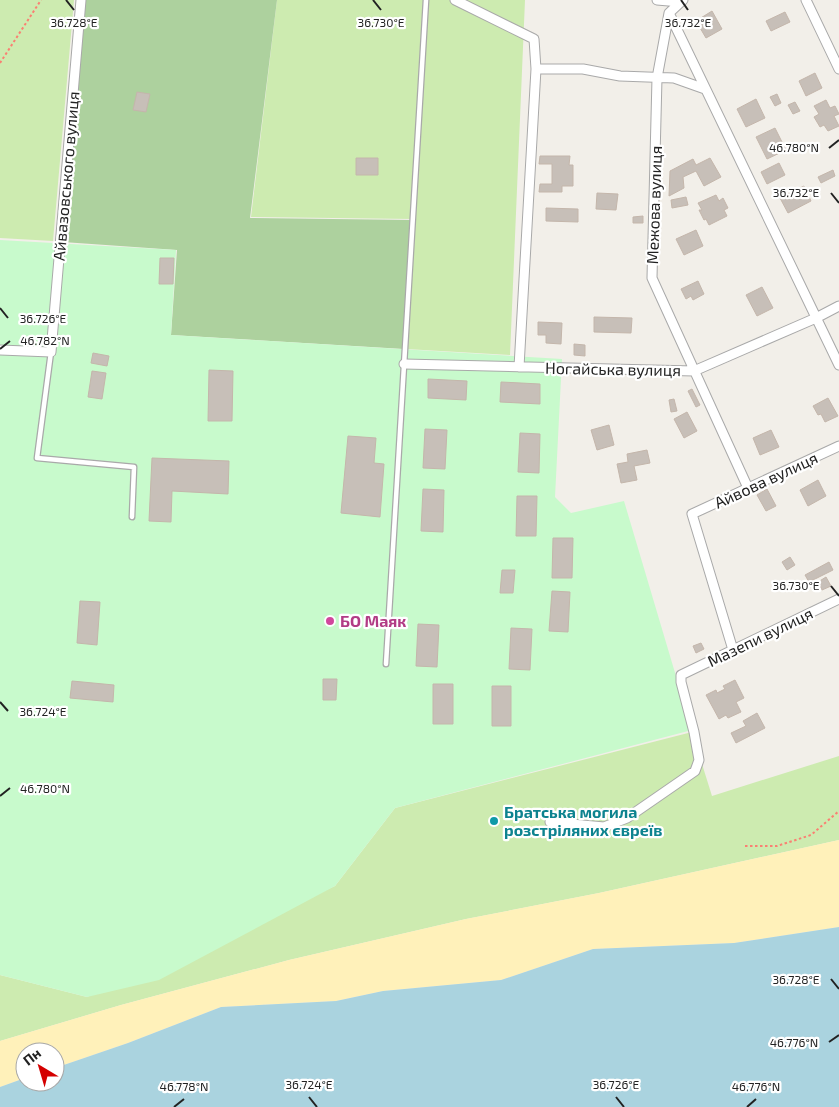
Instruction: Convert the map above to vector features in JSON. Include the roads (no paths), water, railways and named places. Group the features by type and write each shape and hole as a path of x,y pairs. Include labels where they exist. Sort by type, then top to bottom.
{"street":[{"name":"Айвазовського вулиця","path":"51,352 80,0"},
{"path":"455,0 534,39 536,69 519,366"},
{"path":"657,0 681,1"},
{"path":"806,0 839,69"},
{"path":"681,1 669,13 839,365"},
{"name":"Межова вулиця","path":"669,13 658,78 652,278 748,488"},
{"path":"536,69 583,69 620,76 674,78 705,89"},
{"name":"Ногайська вулиця","path":"404,364 694,371 816,318 839,306"},
{"path":"0,350 51,352"},
{"name":"Айвова вулиця","path":"734,650 692,514 839,446"},
{"name":"Мазепи вулиця","path":"550,822 604,827 626,818 695,772 699,760 681,675 839,599"}],"lane":[{"path":"386,664 426,0"},
{"path":"51,352 38,458 134,467 132,517"}],"water":[{"path":"839,927 839,1107 0,1107 0,1087 15,1082 15,1092 65,1092 65,1065 128,1043 221,1007 336,1001 383,991 501,980 593,949 734,943"}],"place":[{"name":"БО Маяк","path":"330,621"},
{"name":"Братська могила розстріляних євреїв","path":"494,821"}]}
